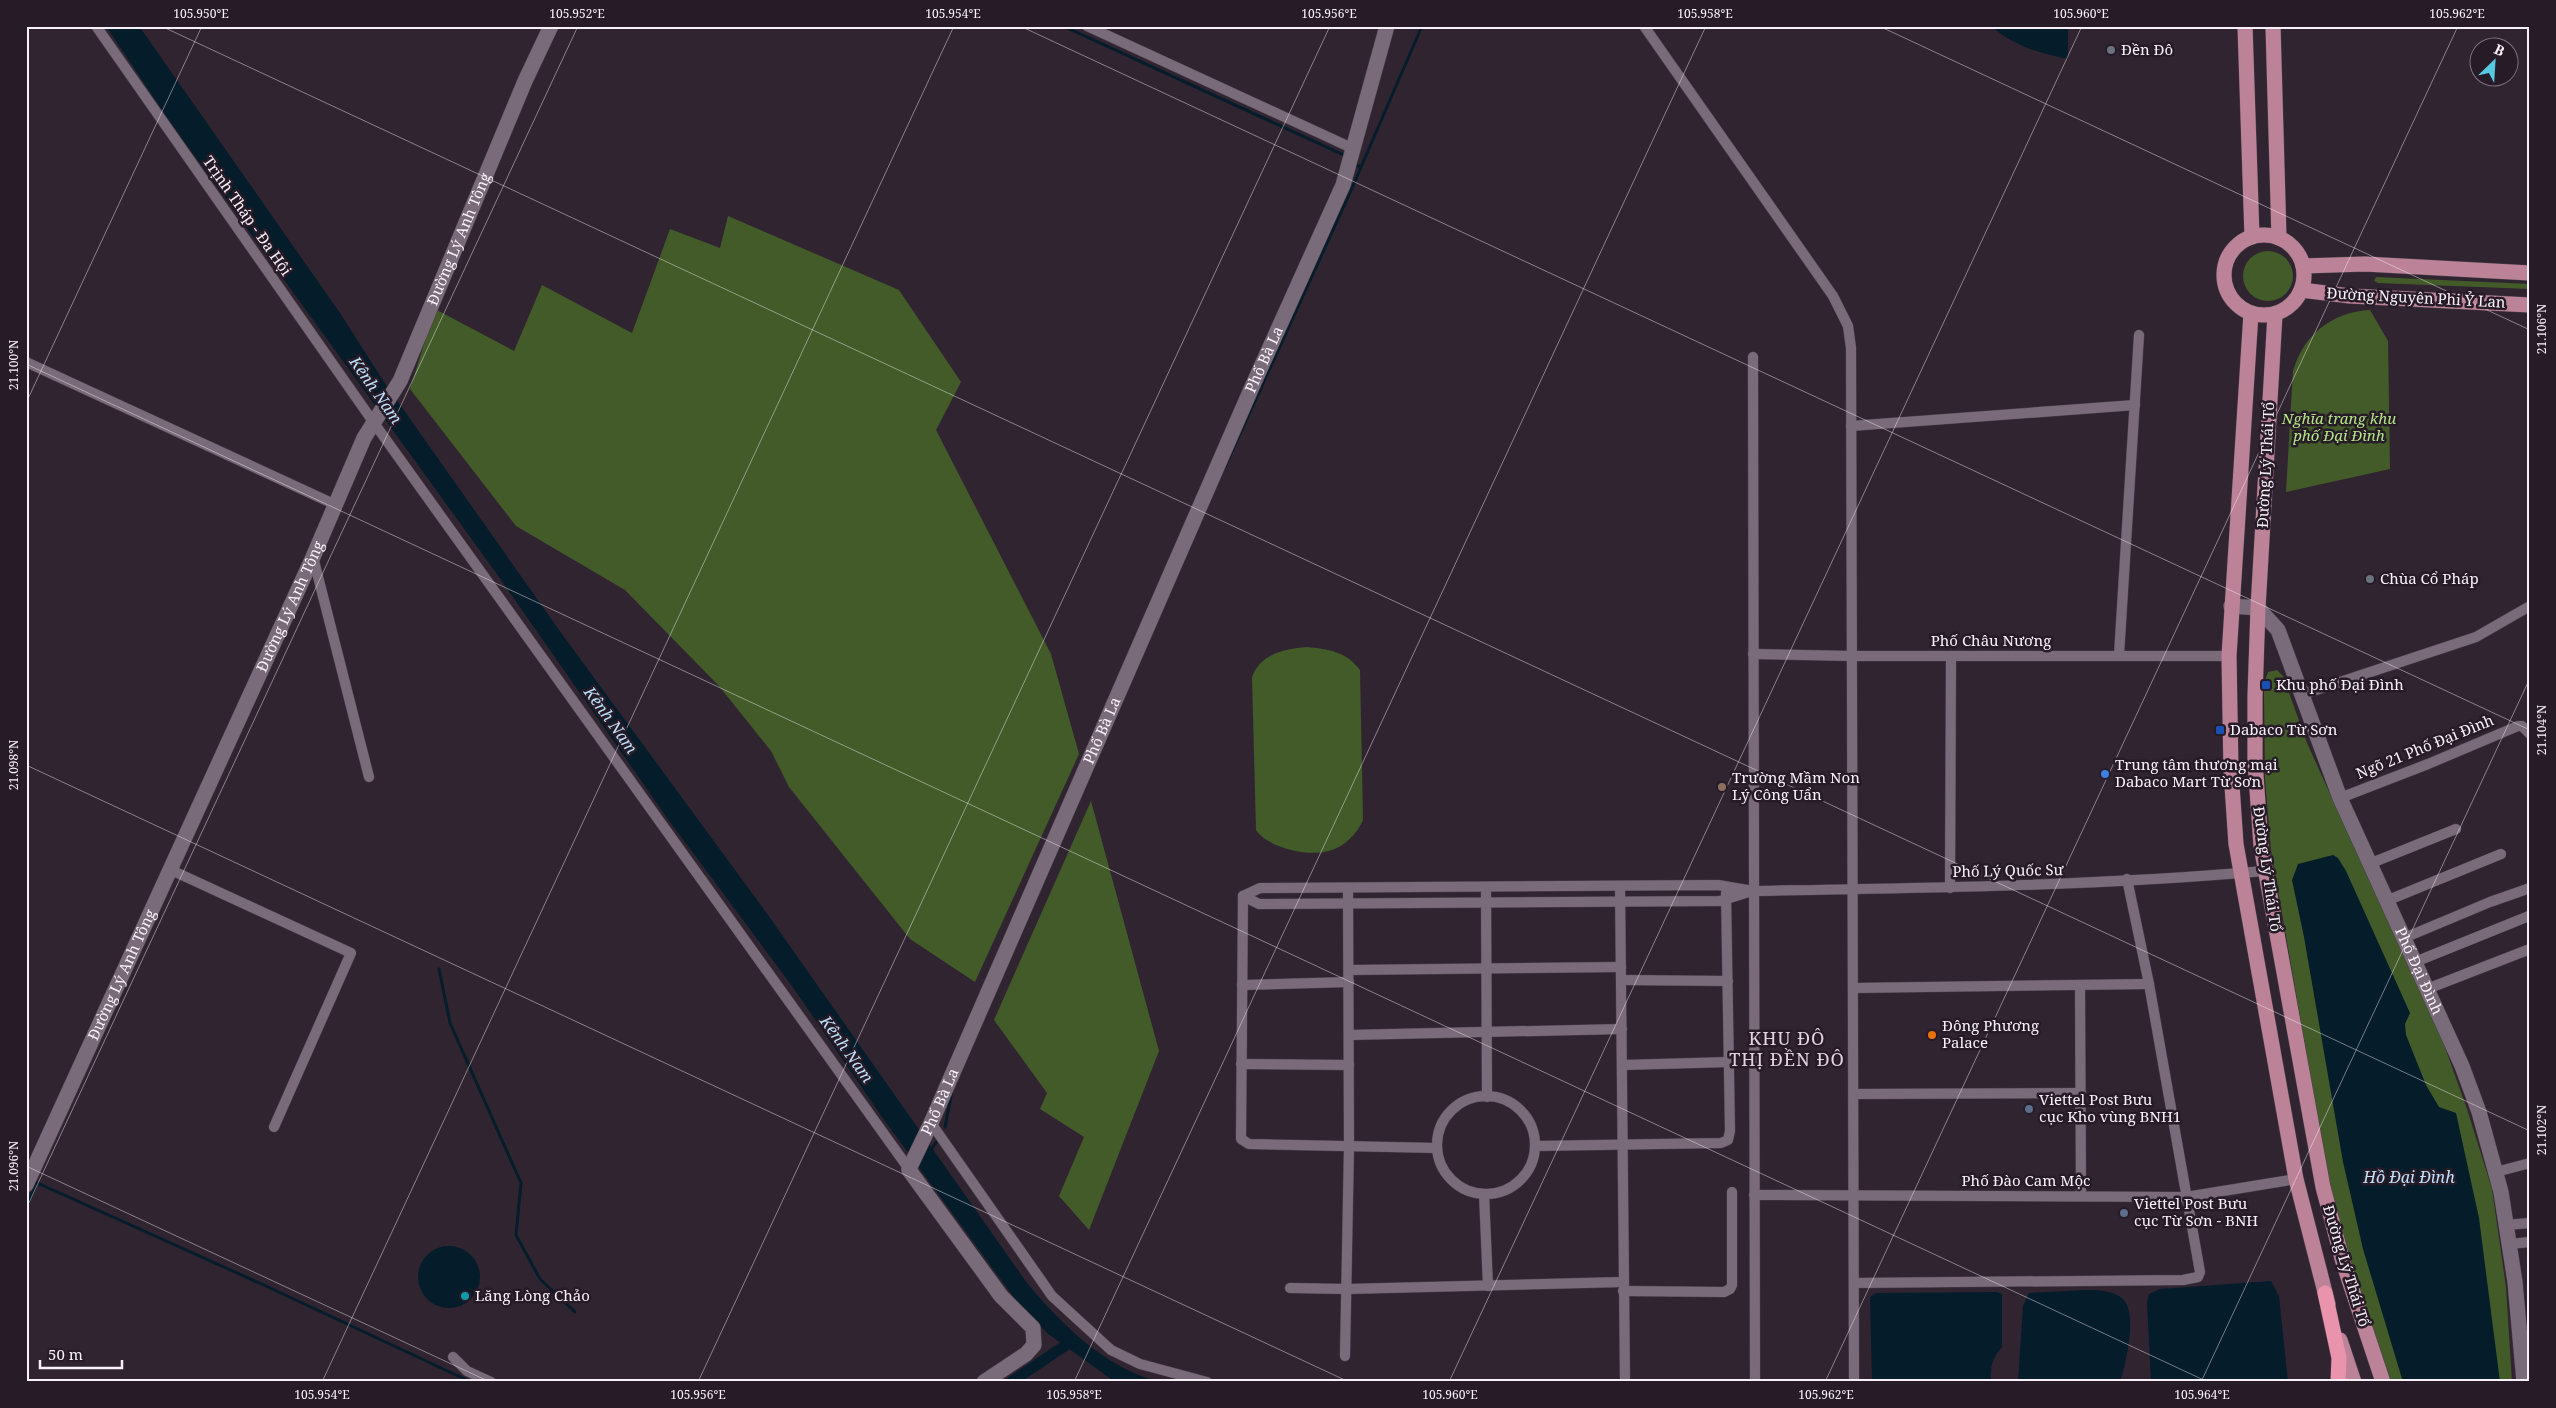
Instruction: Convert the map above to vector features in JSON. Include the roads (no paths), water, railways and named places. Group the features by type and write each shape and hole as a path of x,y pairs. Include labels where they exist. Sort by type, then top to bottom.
{"highway":[{"path":"2325,1293 2339,1358 2338,1382"}],"main road":[{"path":"2245,26 2252,237"},
{"path":"2273,26 2279,238"},
{"path":"2266,235 2279,238 2292,247 2303,266 2304,280 2301,290 2293,304 2276,314 2263,315 2251,313 2232,298 2224,275 2232,252 2252,237 2266,235"},
{"name":"Đường Nguyên Phi Ỷ Lan","path":"2303,266 2365,264 2530,273"},
{"name":"Đường Nguyên Phi Ỷ Lan","path":"2301,290 2350,296 2530,305"},
{"name":"Đường Lý Thái Tổ","path":"2251,313 2229,656 2232,771 2240,874 2296,1179 2325,1293 2354,1382"},
{"name":"Đường Lý Thái Tổ","path":"2276,314 2258,608 2255,761 2264,872 2323,1187 2343,1262 2383,1382"}],"street":[{"name":"Trịnh Tháp - Đa Hội","path":"96,26 375,421 909,1169"},
{"name":"Đường Lý Anh Tông","path":"29,1179 313,557 364,438 400,381 525,81 551,26"},
{"path":"1087,26 1354,149"},
{"name":"Phố Bà La","path":"909,1169 931,1123 1248,396 1343,185 1387,26"},
{"path":"1644,26 1833,296 1848,326 1851,348 1854,1382"},
{"path":"2119,655 2140,336"},
{"path":"1753,357 1752,891 1755,1382"},
{"path":"26,362 336,505"},
{"path":"1851,426 2135,405"},
{"path":"313,557 370,777"},
{"path":"2231,606 2258,608"},
{"path":"2301,695 2476,637 2530,606"},
{"name":"Phố Đại Đình","path":"2258,608 2278,630 2340,798 2472,1091 2496,1172 2524,1313 2526,1350 2524,1382"},
{"name":"Phố Châu Nương","path":"1753,654 1852,656 2229,656"},
{"path":"1950,888 1951,656"},
{"name":"Ngõ 21 Phố Đại Đình","path":"2340,798 2522,726 2530,734"},
{"path":"2369,864 2456,829"},
{"path":"2386,901 2501,854"},
{"path":"171,870 351,953 274,1127"},
{"name":"Phố Lý Quốc Sư","path":"1752,891 2061,886 2128,879 2264,872"},
{"path":"1854,1283 2183,1280 2198,1277 2200,1272 2128,879"},
{"path":"1244,896 1260,888 1620,886 1726,887 1752,891"},
{"path":"1620,886 1625,1382"},
{"path":"1486,887 1487,1097"},
{"path":"1535,1146 1721,1143 1728,1140 1730,1130 1726,887"},
{"path":"1345,1356 1349,1146 1348,888"},
{"path":"2404,938 2490,902 2530,888"},
{"path":"1244,896 1259,904 1620,902 1720,901 1752,891"},
{"path":"1244,896 1241,1139 1249,1144 1437,1148"},
{"path":"2415,962 2529,916"},
{"path":"2427,989 2530,950"},
{"path":"1348,970 1621,967"},
{"path":"1622,980 1728,981"},
{"path":"1242,985 1349,982"},
{"path":"1853,988 2148,984"},
{"path":"2080,985 2081,1196"},
{"path":"1349,1035 1622,1029"},
{"path":"1623,1065 1729,1062"},
{"path":"1242,1064 1349,1064"},
{"path":"1854,1094 2081,1093"},
{"path":"1487,1097 1507,1101 1519,1109 1528,1120 1533,1132 1535,1146 1530,1166 1518,1183 1506,1190 1484,1194 1465,1190 1453,1182 1444,1171 1437,1148 1439,1131 1445,1118 1454,1108 1466,1100 1487,1097"},
{"path":"931,1123 1052,1296 1111,1350 1140,1364 1207,1382"},
{"path":"2496,1172 2530,1163"},
{"path":"909,1169 1001,1296 1033,1328 1034,1345 1026,1354 984,1382"},
{"name":"Phố Đào Cam Mộc","path":"1754,1195 2186,1197 2296,1179"},
{"path":"1290,1288 1623,1287 1724,1292 1730,1289 1732,1285 1732,1192"},
{"path":"1484,1194 1488,1286"},
{"path":"2506,1225 2530,1222"},
{"path":"2509,1244 2530,1242"},
{"path":"453,1357 467,1370 491,1382"}],"water":[{"name":"Kênh Nam","path":"106,26 139,26 340,313 384,382 559,630 768,915 1027,1283 1070,1329 1103,1356 1121,1367 1160,1382 1115,1382 1047,1333 1015,1299 882,1117 792,986 670,822 499,577 170,122"},
{"path":"1991,26 2068,26 2068,59 2027,48 2009,39"},
{"name":"Hồ Đại Đình","path":"2333,855 2338,858 2346,871 2410,1013 2405,1024 2406,1035 2426,1085 2439,1107 2456,1113 2479,1218 2500,1382 2403,1382 2363,1249 2343,1162 2304,937 2292,880 2298,864"},
{"path":"449,1246 461,1248 471,1255 478,1265 480,1277 478,1289 471,1299 461,1306 449,1308 437,1306 427,1299 420,1289 418,1277 420,1265 427,1255 437,1248"},
{"path":"2271,1281 2279,1296 2288,1382 2151,1382 2147,1302 2149,1294 2160,1289"},
{"path":"2085,1290 2114,1294 2124,1300 2127,1305 2130,1332 2125,1365 2120,1382 2018,1382 2023,1306 2029,1293"},
{"path":"1997,1292 2002,1294 2002,1347 1992,1363 1991,1382 1872,1382 1870,1297 1876,1293"}],"waterway":[{"path":"1063,26 1346,156"},
{"path":"1361,167 1422,26"},
{"path":"1224,469 1353,186 1361,167 1354,164"},
{"path":"439,969 450,1023 521,1183 516,1235 540,1279 575,1312"},
{"path":"945,1127 952,1091"},
{"path":"930,1151 937,1141"},
{"path":"33,1181 266,1286 471,1382"},
{"path":"26,1207 37,1183"},
{"path":"1011,1382 1072,1341"}],"place":[{"name":"Đền Đô","path":"2111,50"},
{"name":"Chùa Cổ Pháp","path":"2370,579"},
{"name":"Khu phố Đại Đình","path":"2266,685"},
{"name":"Dabaco Từ Sơn","path":"2220,730"},
{"name":"Trung tâm thương mại Dabaco Mart Từ Sơn","path":"2105,774"},
{"name":"Trường Mầm Non Lý Công Uẩn","path":"1722,787"},
{"name":"Đông Phương Palace","path":"1932,1035"},
{"name":"Viettel Post Bưu cục Kho vùng BNH1","path":"2029,1109"},
{"name":"Viettel Post Bưu cục Từ Sơn - BNH","path":"2124,1213"},
{"name":"Lăng Lòng Chảo","path":"465,1296"}],"district":[{"name":"KHU ĐÔ THỊ ĐỀN ĐÔ","path":"1787,1049"}],"park label":[{"name":"Nghĩa trang khu phố Đại Đình","path":"2339,428"}]}
